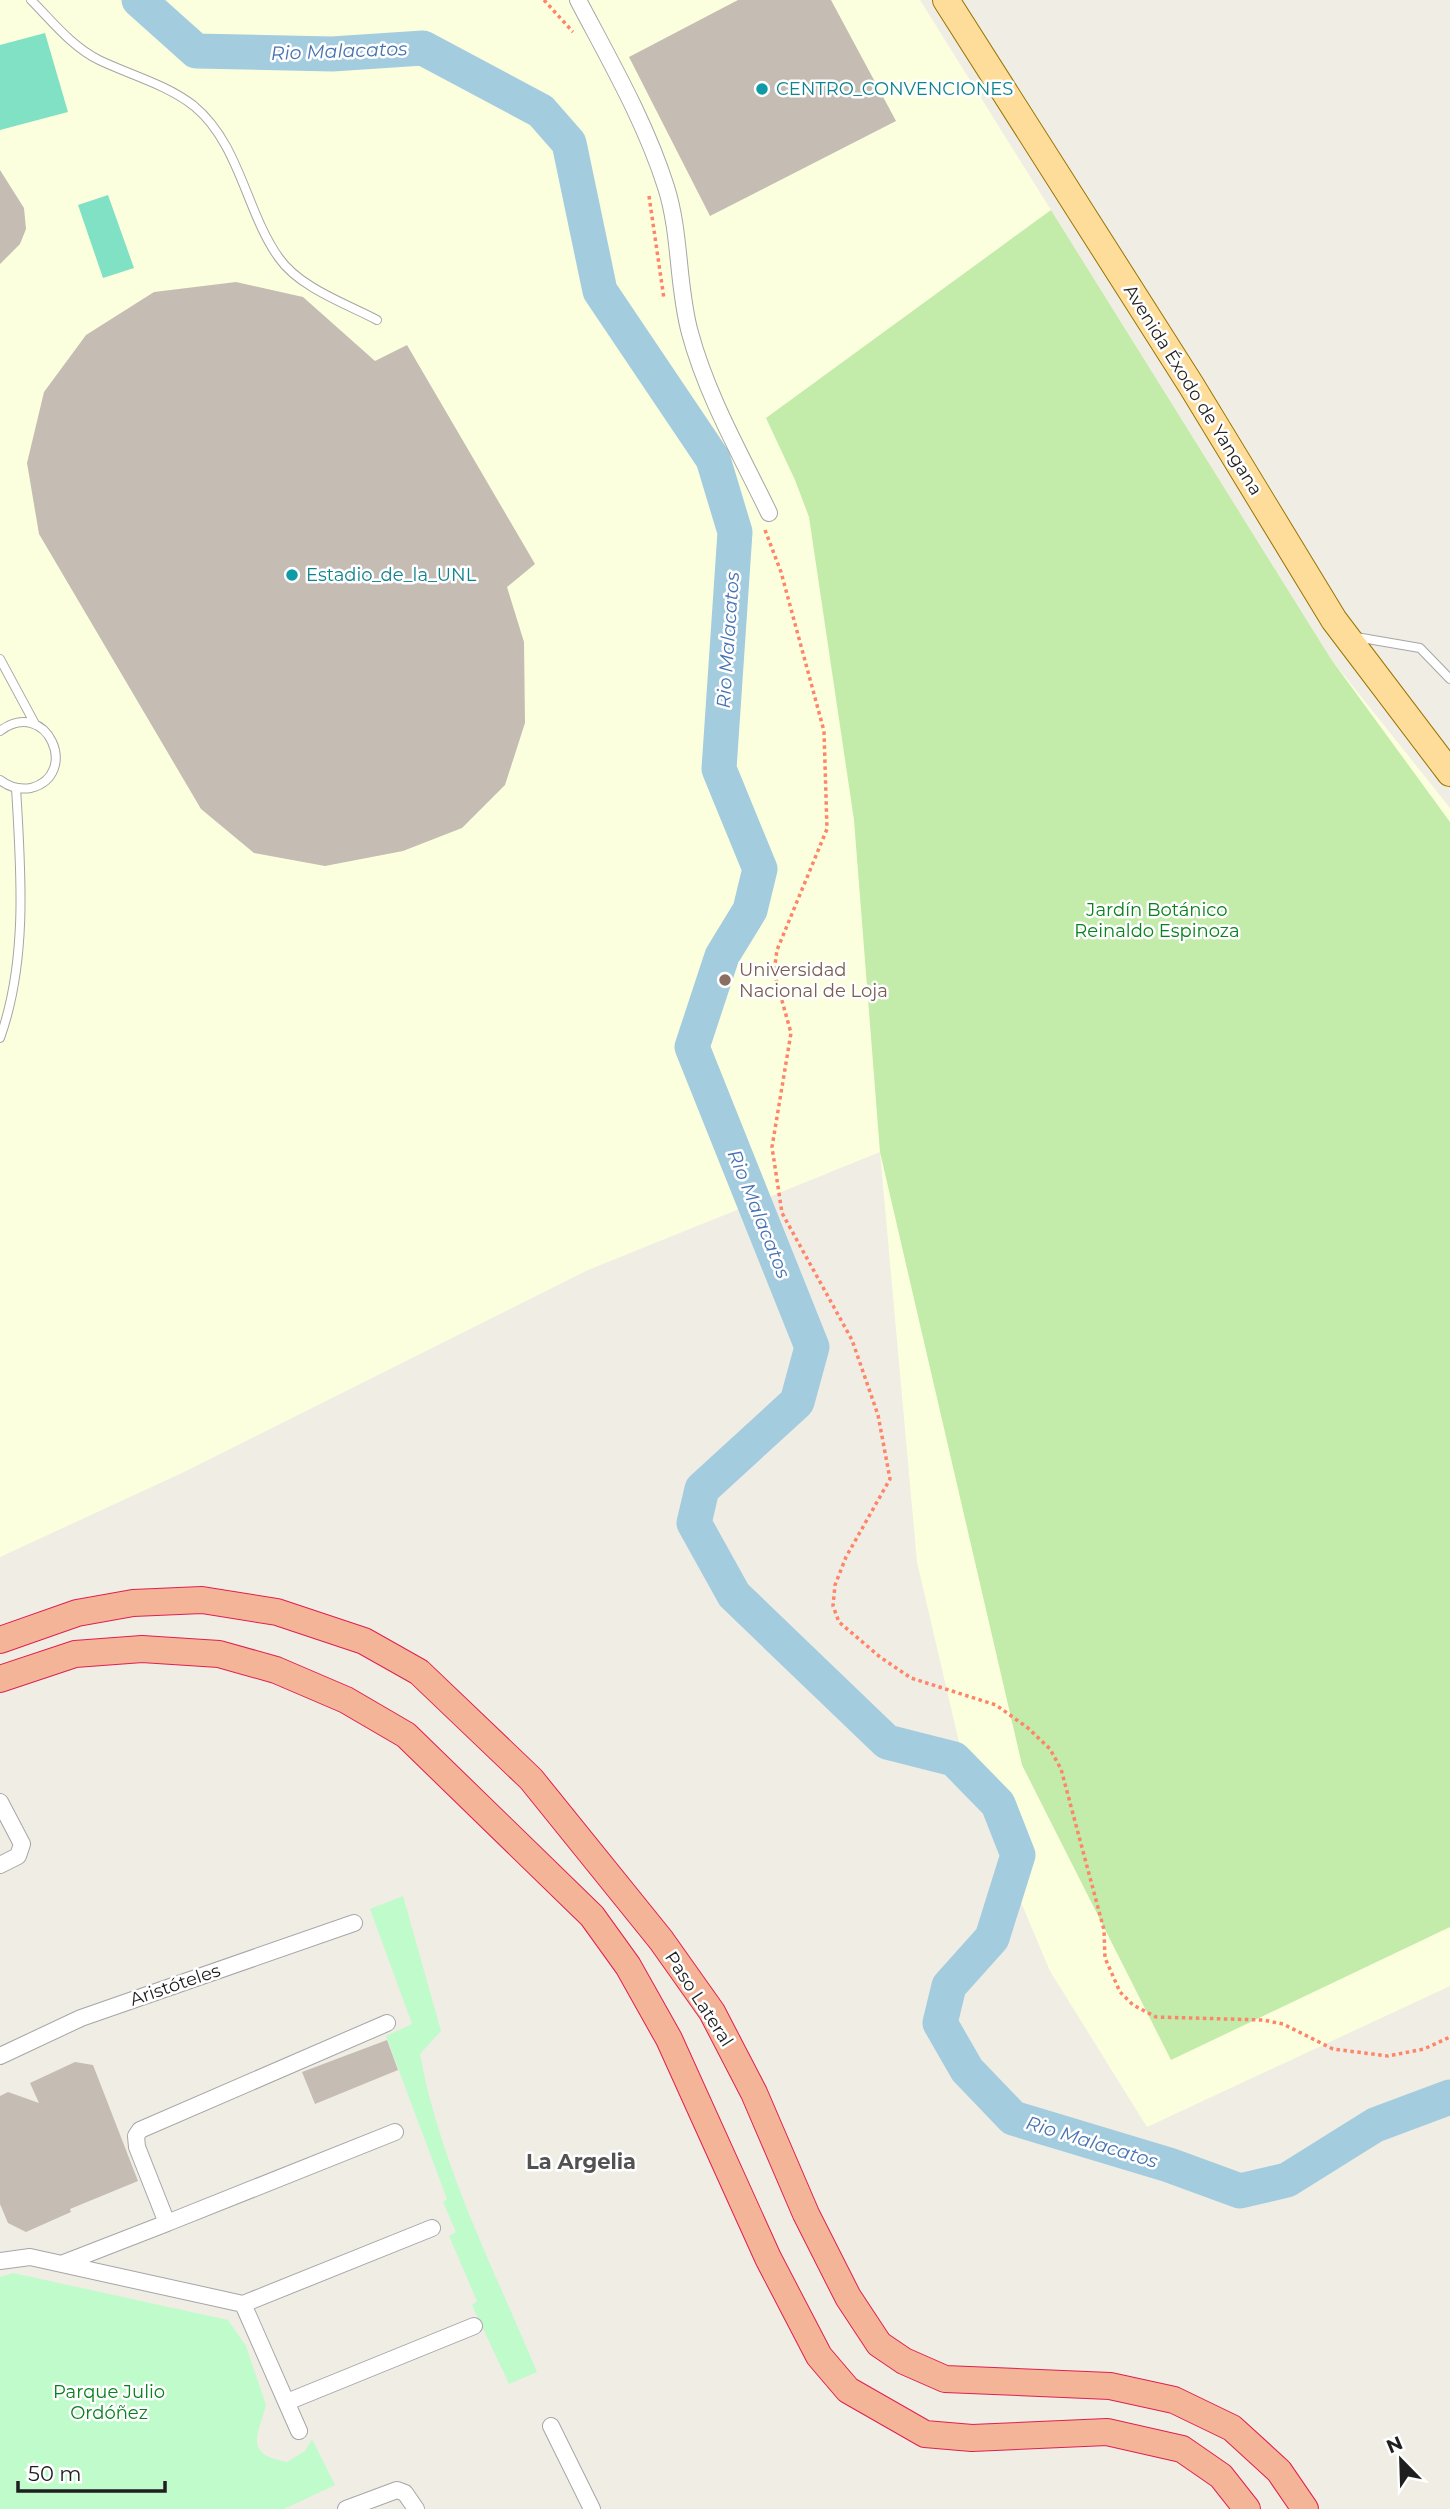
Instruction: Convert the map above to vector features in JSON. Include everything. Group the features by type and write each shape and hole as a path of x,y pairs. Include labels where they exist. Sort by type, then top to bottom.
{"highway":[{"name":"Paso Lateral","path":"0,1640 77,1613 133,1603 202,1600 277,1612 364,1642 419,1672 531,1779 661,1940 712,2011 754,2093 806,2214 848,2297 879,2344 904,2361 945,2379 1111,2386 1174,2400 1232,2428 1279,2471 1306,2509"},
{"path":"0,1679 75,1654 142,1649 219,1654 276,1670 346,1700 406,1735 592,1916 628,1966 669,2039 787,2295 818,2356 848,2390 925,2434 972,2438 1107,2432 1182,2449 1221,2476 1247,2509"}],"main road":[{"name":"Avenida Éxodo de Yangana","path":"946,0 1346,636 1450,773"}],"street":[{"path":"578,0 642,122 670,201 683,305 690,336 766,519"},
{"path":"0,1802 22,1844 18,1856 0,1865"},
{"name":"Aristóteles","path":"0,2056 81,2018 354,1923"},
{"path":"167,2223 136,2141 136,2136 145,2127 387,2023"},
{"path":"64,2263 395,2132"},
{"path":"0,2261 30,2257 64,2263 243,2304 432,2228"},
{"path":"243,2304 299,2431"},
{"path":"287,2402 474,2326"},
{"path":"551,2426 592,2509"},
{"path":"346,2509 388,2491 405,2493 416,2509"}],"lane":[{"path":"31,0 74,43 96,59 149,81 194,106 228,150 280,260 299,277 377,320"},
{"path":"1346,636 1420,648 1450,679"},
{"path":"0,659 35,724 51,738 56,760 46,779 27,789 16,788 0,780"},
{"path":"0,731 17,723 35,724"},
{"path":"0,1038 8,1014 17,962 19,846 16,788"}],"path":[{"path":"544,0 575,33"},
{"path":"648,187 665,303"},
{"path":"766,519 824,731 827,829 778,950 774,972 790,1033 772,1147 782,1213 852,1340 877,1415 890,1479 846,1557 835,1585 833,1606 839,1622 856,1640 911,1678 996,1705 1028,1728 1050,1749 1061,1769 1104,1930 1107,1966 1120,1992 1133,2005 1156,2017 1263,2020 1283,2024 1333,2049 1388,2056 1424,2049 1450,2037"}],"shaded area":[{"name":"Universidad Nacional de Loja","path":"0,0 920,0 1331,659 1450,808 1450,1986 1147,2127 1050,1971 966,1772 917,1562 880,1152 588,1270 184,1472 0,1557"}],"green space":[{"path":"45,33 68,112 0,130 0,45"},
{"path":"108,195 134,268 103,278 78,205"},
{"name":"Jardín Botánico Reinaldo Espinoza","path":"1051,210 1331,659 1450,822 1450,1927 1171,2060 1022,1765 880,1152 854,820 809,517 766,418"},
{"path":"403,1896 441,2031 420,2054 429,2095 454,2176 537,2372 509,2384 472,2305 477,2301 449,2236 456,2232 443,2202 447,2199 386,2036 412,2024 370,1909"},
{"name":"Parque Julio Ordóñez","path":"13,2273 228,2320 246,2346 266,2405 258,2434 259,2448 264,2454 287,2462 305,2451 312,2439 335,2485 284,2509 0,2509 0,2277"}],"building":[{"name":"CENTRO_CONVENCIONES","path":"738,0 831,0 896,121 710,216 629,57"},
{"path":"0,170 24,208 26,229 20,244 0,264"},
{"name":"Estadio_de_la_UNL","path":"236,282 303,297 375,361 407,345 535,564 507,587 524,642 525,723 505,785 462,828 403,851 325,866 254,853 201,809 39,534 27,463 44,392 86,335 154,292"},
{"path":"387,2040 398,2070 315,2104 302,2072"},
{"path":"75,2062 93,2065 138,2181 70,2209 71,2212 26,2232 8,2223 0,2204 0,2096 8,2092 39,2103 30,2083"}],"waterway":[{"name":"Rio Malacatos","path":"139,0 196,51 332,54 423,48 541,111 569,143 600,291 713,459 735,532 719,769 760,869 750,910 722,956 692,1047 812,1347 797,1402 702,1489 694,1523 734,1595 887,1742 954,1759 998,1804 1018,1855 992,1938 949,1986 940,2023 967,2070 1013,2118 1169,2165 1240,2191 1287,2180 1375,2125 1450,2097"}],"place":[{"name":"CENTRO_CONVENCIONES","path":"762,89"},
{"name":"Estadio_de_la_UNL","path":"292,575"},
{"name":"Universidad Nacional de Loja","path":"725,980"}],"district":[{"name":"La Argelia","path":"581,2161"}]}
